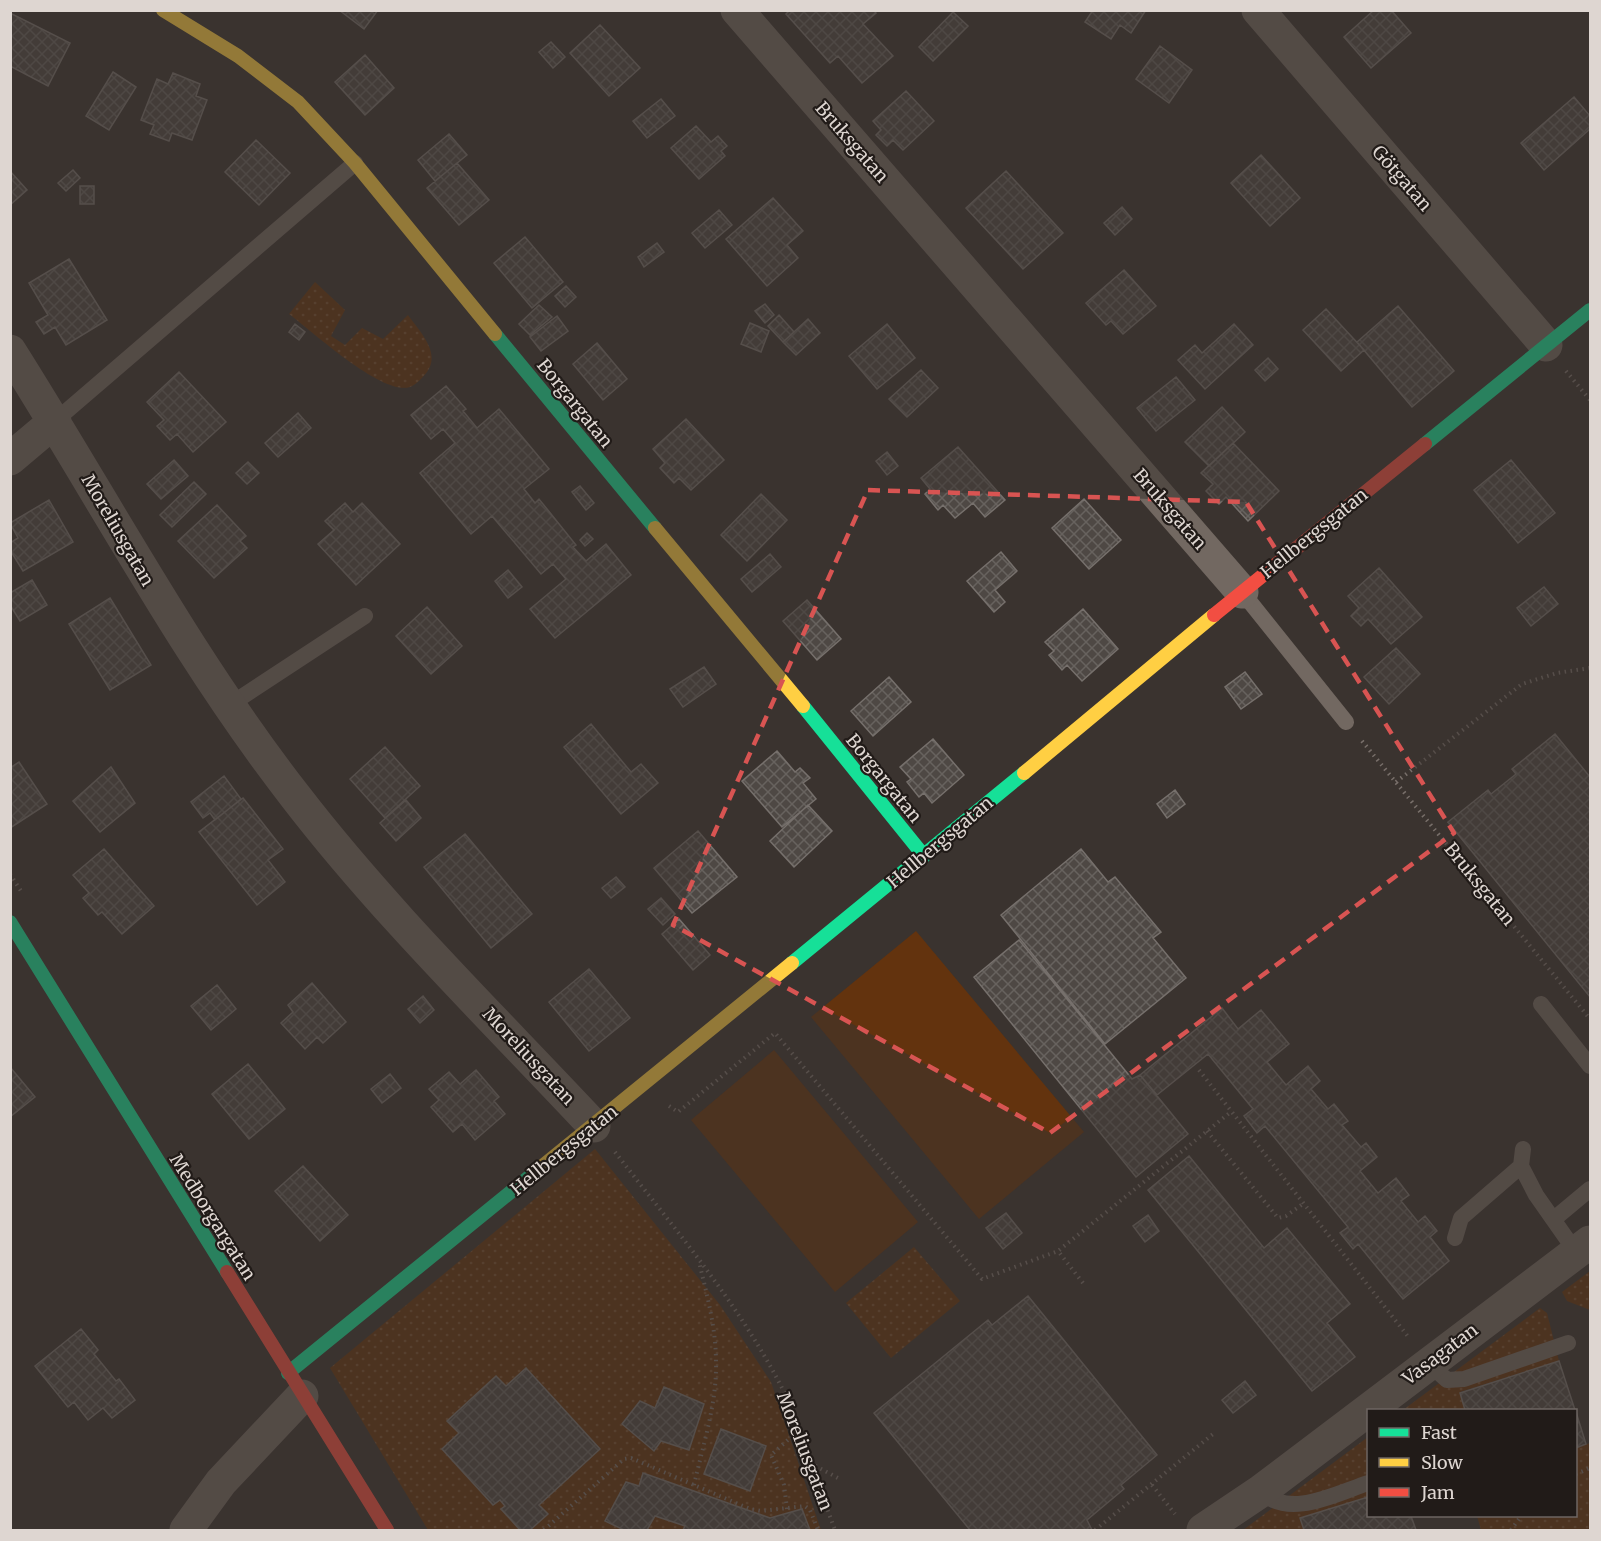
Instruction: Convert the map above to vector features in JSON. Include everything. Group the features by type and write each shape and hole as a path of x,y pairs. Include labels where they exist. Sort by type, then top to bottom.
{"street":[{"name":"Borgargatan","path":"163,10 272,81 298,102 356,163 609,474 784,682 924,856"},
{"name":"Bruksgatan","path":"737,10 1242,591"},
{"name":"Götgatan","path":"1258,10 1546,345"},
{"name":"Hellbergsgatan","path":"186,1530 295,1384 642,1086 924,856 1242,591 1590,310"},
{"name":"Moreliusgatan","path":"10,351 55,421 152,588 228,706 295,796 358,873 594,1126"},
{"path":"10,459 55,421"},
{"name":"Medborgargatan","path":"10,922 387,1530"},
{"name":"Vasagatan","path":"1203,1530 1261,1491 1419,1351 1583,1247"}],"lane":[{"path":"55,421 356,163"},
{"name":"Bruksgatan","path":"1242,591 1346,722"},
{"path":"228,706 365,616"},
{"path":"1541,1004 1590,1066"},
{"path":"1455,1238 1461,1218 1522,1158 1554,1219 1583,1247"},
{"path":"1554,1219 1590,1190"},
{"path":"1419,1351 1447,1380 1464,1379 1568,1342"},
{"path":"1261,1491 1274,1502 1295,1505 1367,1483"}],"path":[{"path":"1396,782 1522,684 1557,673 1590,668"},
{"name":"Bruksgatan","path":"1346,722 1590,1019"},
{"path":"642,1086 678,1112 775,1033 982,1279 1058,1251 1232,1111"},
{"path":"1199,1070 1419,1351"},
{"name":"Moreliusgatan","path":"594,1126 720,1287 781,1385 800,1429 835,1530"},
{"path":"1207,1131 1278,1218 1286,1216 1304,1203"},
{"path":"1058,1251 1083,1283"},
{"path":"693,1485 714,1396 716,1362 712,1312 699,1259"},
{"path":"787,1509 784,1485 771,1455 800,1429"},
{"path":"1095,1530 1214,1434"},
{"path":"544,1530 624,1459 630,1458 750,1509 787,1509 805,1506 810,1510 818,1530"},
{"path":"810,1462 838,1478"},
{"path":"1152,1484 1172,1511"},
{"path":"1511,1530 1520,1517"}],"highlighted area":[{"path":"868,490 1246,502 1454,833 1050,1133 673,925"}],"shaded area":[{"path":"315,282 345,310 331,336 345,345 362,328 383,339 408,315 427,342 432,357 431,365 417,383 410,387 398,387 383,382 330,347 289,314"},
{"path":"916,931 1084,1132 979,1219 811,1017"},
{"path":"774,1050 918,1222 835,1292 691,1120"},
{"path":"595,1149 720,1305 771,1382 821,1530 428,1530 330,1368"},
{"path":"914,1247 960,1301 891,1358 846,1303"},
{"path":"1590,1271 1590,1310 1567,1301 1562,1292"},
{"path":"1540,1308 1547,1313 1559,1361 1460,1392 1465,1409 1404,1409"},
{"path":"1367,1438 1367,1517 1411,1517 1416,1530 1243,1530"},
{"path":"1590,1443 1590,1530 1481,1530 1477,1517 1577,1517 1577,1448"}],"building":[{"path":"339,10 378,10 364,29"},
{"path":"790,10 874,10 876,13 863,24 893,56 862,83 838,56 830,63 786,14"},
{"path":"1093,10 1146,10 1131,33 1120,25 1111,39 1085,22"},
{"path":"1374,10 1391,10 1411,33 1371,68 1344,37"},
{"path":"953,12 968,26 933,61 919,47"},
{"path":"10,13 70,43 48,86 10,66"},
{"path":"600,25 640,68 609,96 570,53"},
{"path":"551,42 565,57 553,68 539,52"},
{"path":"1160,46 1192,70 1169,103 1136,79"},
{"path":"365,55 394,88 365,115 335,82"},
{"path":"113,72 136,87 109,130 86,116"},
{"path":"173,73 200,84 196,96 207,100 192,140 172,133 169,141 150,134 154,125 141,120 157,79 168,84"},
{"path":"906,91 934,121 903,150 893,140 887,146 876,135 881,130 873,121"},
{"path":"1574,97 1590,116 1590,129 1544,170 1521,143"},
{"path":"661,99 675,116 647,138 633,121"},
{"path":"696,126 711,142 718,136 727,146 721,151 725,156 699,179 671,148"},
{"path":"449,134 467,155 435,181 418,160"},
{"path":"256,140 290,173 259,205 225,172"},
{"path":"1261,155 1300,198 1270,226 1231,183"},
{"path":"457,163 489,200 459,225 427,188"},
{"path":"73,170 80,178 66,191 58,183"},
{"path":"10,171 27,190 10,205"},
{"path":"1006,171 1063,233 1023,269 966,208"},
{"path":"80,186 94,186 94,204 80,204"},
{"path":"773,198 803,231 787,245 798,258 767,286 726,239"},
{"path":"1122,207 1132,219 1115,235 1104,223"},
{"path":"719,210 732,225 705,248 692,233"},
{"path":"525,237 563,282 532,308 494,263"},
{"path":"657,243 664,252 644,267 638,257"},
{"path":"69,259 107,320 66,345 55,327 44,334 36,322 48,315 29,283"},
{"path":"1124,270 1156,306 1123,334 1111,321 1106,325 1086,303"},
{"path":"566,286 576,297 565,307 555,296"},
{"path":"765,304 774,315 765,323 755,311"},
{"path":"539,305 552,317 530,335 519,324"},
{"path":"1398,306 1454,371 1412,407 1357,342"},
{"path":"1326,309 1364,350 1341,371 1303,330"},
{"path":"779,315 794,332 783,342 768,326"},
{"path":"557,316 568,331 541,351 530,337"},
{"path":"808,319 820,333 796,355 783,342"},
{"path":"750,323 769,331 761,352 741,344"},
{"path":"295,324 305,332 299,340 289,332"},
{"path":"887,324 915,358 877,389 849,356"},
{"path":"1234,324 1253,345 1205,389 1178,360 1195,345 1202,353"},
{"path":"597,343 627,379 603,400 573,364"},
{"path":"1268,358 1278,369 1265,381 1255,370"},
{"path":"921,370 938,388 907,417 889,399"},
{"path":"179,372 226,422 193,452 177,434 170,440 157,426 164,420 147,402"},
{"path":"1176,377 1195,400 1156,431 1137,408"},
{"path":"446,386 466,409 463,411 477,428 499,409 549,469 524,489 535,503 539,499 576,545 573,547 586,561 606,544 631,575 555,638 530,609 566,579 553,564 541,574 492,516 471,534 420,473 455,443 443,429 431,439 411,415"},
{"path":"1222,407 1245,432 1209,466 1185,442"},
{"path":"298,413 311,428 278,457 265,443"},
{"path":"686,419 724,460 691,490 679,478 674,483 660,468 665,463 653,449"},
{"path":"1233,443 1279,491 1248,521 1226,497 1219,504 1206,491 1213,484 1201,473"},
{"path":"958,447 1005,500 985,517 973,503 955,518 943,505 938,510 925,494 930,489 921,478"},
{"path":"887,452 898,466 887,475 876,461"},
{"path":"174,460 188,476 161,499 147,484"},
{"path":"1511,460 1555,513 1518,543 1474,490"},
{"path":"248,462 259,473 247,484 236,473"},
{"path":"194,482 206,494 172,527 160,515"},
{"path":"580,486 594,503 586,510 572,492"},
{"path":"761,494 787,520 747,561 721,535"},
{"path":"1084,499 1121,540 1089,569 1052,528"},
{"path":"49,500 73,542 23,571 10,550 10,543 18,538 10,523"},
{"path":"345,503 353,512 362,503 400,544 356,585 318,544 334,530 325,521"},
{"path":"217,505 246,536 240,541 247,548 214,578 178,541"},
{"path":"587,533 593,539 585,546 580,540"},
{"path":"1001,552 1017,571 995,590 1005,602 994,612 967,581"},
{"path":"770,554 781,567 752,592 741,579"},
{"path":"1379,568 1422,617 1391,644 1368,619 1361,626 1351,616 1359,608 1348,596"},
{"path":"508,570 522,587 508,598 495,581"},
{"path":"32,580 47,605 20,621 10,605 10,593"},
{"path":"1544,587 1558,604 1531,626 1517,608"},
{"path":"110,598 151,665 110,690 69,624"},
{"path":"807,600 841,639 817,660 783,621"},
{"path":"427,607 462,646 431,674 396,636"},
{"path":"1083,609 1118,649 1082,681 1067,665 1062,670 1049,655 1054,651 1045,642"},
{"path":"1396,648 1420,674 1389,704 1364,677"},
{"path":"704,667 716,684 683,707 670,689"},
{"path":"1245,672 1262,694 1241,709 1225,687"},
{"path":"889,677 911,702 873,736 851,711"},
{"path":"591,724 631,772 641,764 658,783 621,814 564,747"},
{"path":"1555,734 1590,777 1590,997 1448,822 1488,790 1491,794 1516,774 1512,769"},
{"path":"933,739 964,775 932,803 924,793 919,797 907,782 911,779 900,767"},
{"path":"385,747 420,786 385,818 350,779"},
{"path":"777,751 795,772 800,768 810,778 803,783 816,799 782,827 742,781"},
{"path":"19,762 47,804 10,828 10,768"},
{"path":"111,767 135,803 100,832 73,801"},
{"path":"224,776 241,799 215,820 210,813 203,818 191,802"},
{"path":"1175,790 1185,804 1167,818 1157,804"},
{"path":"243,798 283,849 268,860 285,882 257,905 199,832"},
{"path":"406,800 421,818 396,841 380,823"},
{"path":"808,805 832,831 794,867 770,841"},
{"path":"698,831 737,877 692,913 654,868"},
{"path":"465,834 532,914 491,948 424,867"},
{"path":"104,849 154,906 122,934 102,912 98,915 83,898 89,893 73,875"},
{"path":"1081,849 1108,882 1115,877 1161,932 1153,938 1186,978 1105,1044 1001,915"},
{"path":"616,877 625,887 611,898 602,888"},
{"path":"661,898 675,914 663,925 648,909"},
{"path":"679,919 710,955 693,970 662,934"},
{"path":"1019,940 1132,1079 1140,1075 1188,1134 1136,1177 974,977"},
{"path":"589,969 630,1018 589,1051 549,1002"},
{"path":"312,983 346,1022 323,1043 317,1037 305,1049 281,1023 293,1012 288,1005"},
{"path":"217,985 236,1009 211,1030 191,1006"},
{"path":"423,996 434,1010 420,1023 408,1009"},
{"path":"1222,1008 1238,1029 1261,1010 1289,1044 1267,1062 1286,1085 1308,1066 1320,1081 1311,1089 1328,1109 1334,1104 1348,1121 1342,1125 1361,1147 1366,1143 1377,1157 1360,1171 1378,1193 1396,1178 1409,1195 1401,1201 1418,1222 1425,1216 1437,1231 1430,1237 1449,1261 1403,1299 1358,1244 1353,1249 1340,1233 1348,1227 1265,1126 1257,1133 1244,1116 1253,1109 1208,1054 1157,1095 1140,1075"},
{"path":"248,1064 285,1109 249,1139 212,1094"},
{"path":"10,1067 35,1097 10,1117"},
{"path":"476,1070 499,1097 494,1101 505,1114 475,1140 462,1124 453,1132 431,1107 439,1100 429,1089 449,1072 460,1084"},
{"path":"390,1074 401,1088 382,1103 371,1089"},
{"path":"1189,1156 1264,1248 1287,1228 1350,1304 1327,1323 1355,1357 1312,1391 1148,1190"},
{"path":"303,1166 348,1215 320,1241 275,1191"},
{"path":"1006,1213 1022,1233 1003,1249 986,1228"},
{"path":"1148,1215 1159,1231 1145,1242 1133,1226"},
{"path":"1028,1296 1157,1455 1121,1485 1124,1489 1087,1520 1092,1530 970,1530 874,1413 988,1320 992,1325"},
{"path":"81,1329 98,1350 94,1354 116,1381 119,1379 135,1400 112,1418 103,1408 88,1420 74,1402 68,1407 35,1366"},
{"path":"1559,1361 1575,1409 1465,1409 1460,1393"},
{"path":"526,1368 600,1449 539,1505 548,1514 530,1530 520,1530 501,1509 505,1506 500,1500 493,1505 442,1449 459,1433 447,1421 496,1376 506,1386"},
{"path":"1245,1381 1256,1395 1233,1413 1222,1400"},
{"path":"664,1387 704,1404 689,1450 661,1441 654,1451 622,1424 640,1401 655,1408"},
{"path":"1577,1415 1586,1444 1577,1448"},
{"path":"721,1429 766,1446 750,1491 704,1474"},
{"path":"643,1473 770,1518 802,1509 810,1530 683,1530 685,1526 655,1516 647,1530 624,1530 605,1521 626,1482 639,1486"},
{"path":"1367,1497 1367,1517 1411,1517 1416,1530 1304,1530 1300,1518"}],"traffic: fast":[{"path":"1425,444 1590,310"},
{"path":"495,334 655,528"},
{"path":"803,706 924,856"},
{"path":"792,963 1024,773"},
{"path":"10,922 227,1272"},
{"path":"288,1373 534,1173"}],"traffic: slow":[{"path":"163,10 238,56 298,102 355,163 495,334"},
{"path":"655,528 803,706"},
{"path":"1024,773 1214,615"},
{"path":"534,1173 792,963"}],"traffic: jam":[{"path":"1214,615 1425,444"},
{"path":"227,1272 387,1530"}]}
